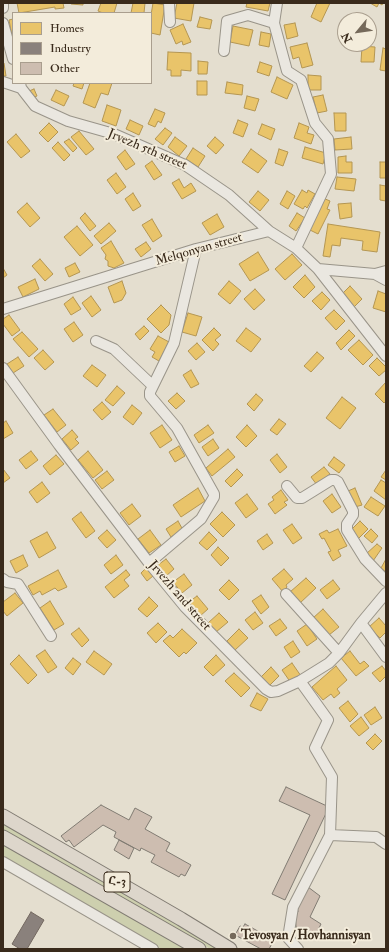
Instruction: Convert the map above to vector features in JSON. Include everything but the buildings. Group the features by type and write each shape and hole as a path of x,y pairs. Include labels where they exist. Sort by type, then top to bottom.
{"main road":[{"name":"Հ-3","path":"3,816 230,949"},
{"name":"Հ-3","path":"3,837 199,949"}],"street":[{"path":"3,3 3,8"},
{"path":"169,3 170,22"},
{"path":"277,3 274,23 287,71 301,80 315,123 328,139 331,174 296,248"},
{"path":"224,51 227,21 248,15 274,23"},
{"path":"3,23 12,56"},
{"path":"3,82 20,86"},
{"name":"Jrvezh 5th street","path":"20,86 35,106 68,121 114,134 185,165 229,195 269,231"},
{"path":"269,231 296,248 318,269 386,356"},
{"name":"Melqonyan street","path":"3,309 196,249 269,231"},
{"path":"149,563 201,519 214,497 214,494 177,428 150,396 150,392 174,343 196,249"},
{"path":"318,269 376,274 386,271"},
{"path":"376,274 386,280"},
{"path":"96,341 114,349 153,386"},
{"name":"Jrvezh 2nd street","path":"3,368 59,445 149,563 185,607 266,689 271,692 278,691 300,681 329,663 339,653 361,622 386,593"},
{"path":"287,486 297,498 302,498 331,480 338,482 353,511 347,524 347,530 365,559 386,582"},
{"path":"3,579 7,582 18,584 51,636"},
{"path":"286,594 339,653"},
{"path":"361,622 386,657"},
{"path":"298,949 288,938 294,907 330,835 332,777 315,748 328,720 300,681"},
{"path":"330,835 376,837 386,844"},
{"path":"3,862 153,949"}],"green space":[{"path":"3,823 220,949 210,949 3,830"},
{"path":"3,844 188,949 161,949 3,856"}],"place":[{"name":"Tevosyan / Hovhannisyan","path":"233,936"}]}
